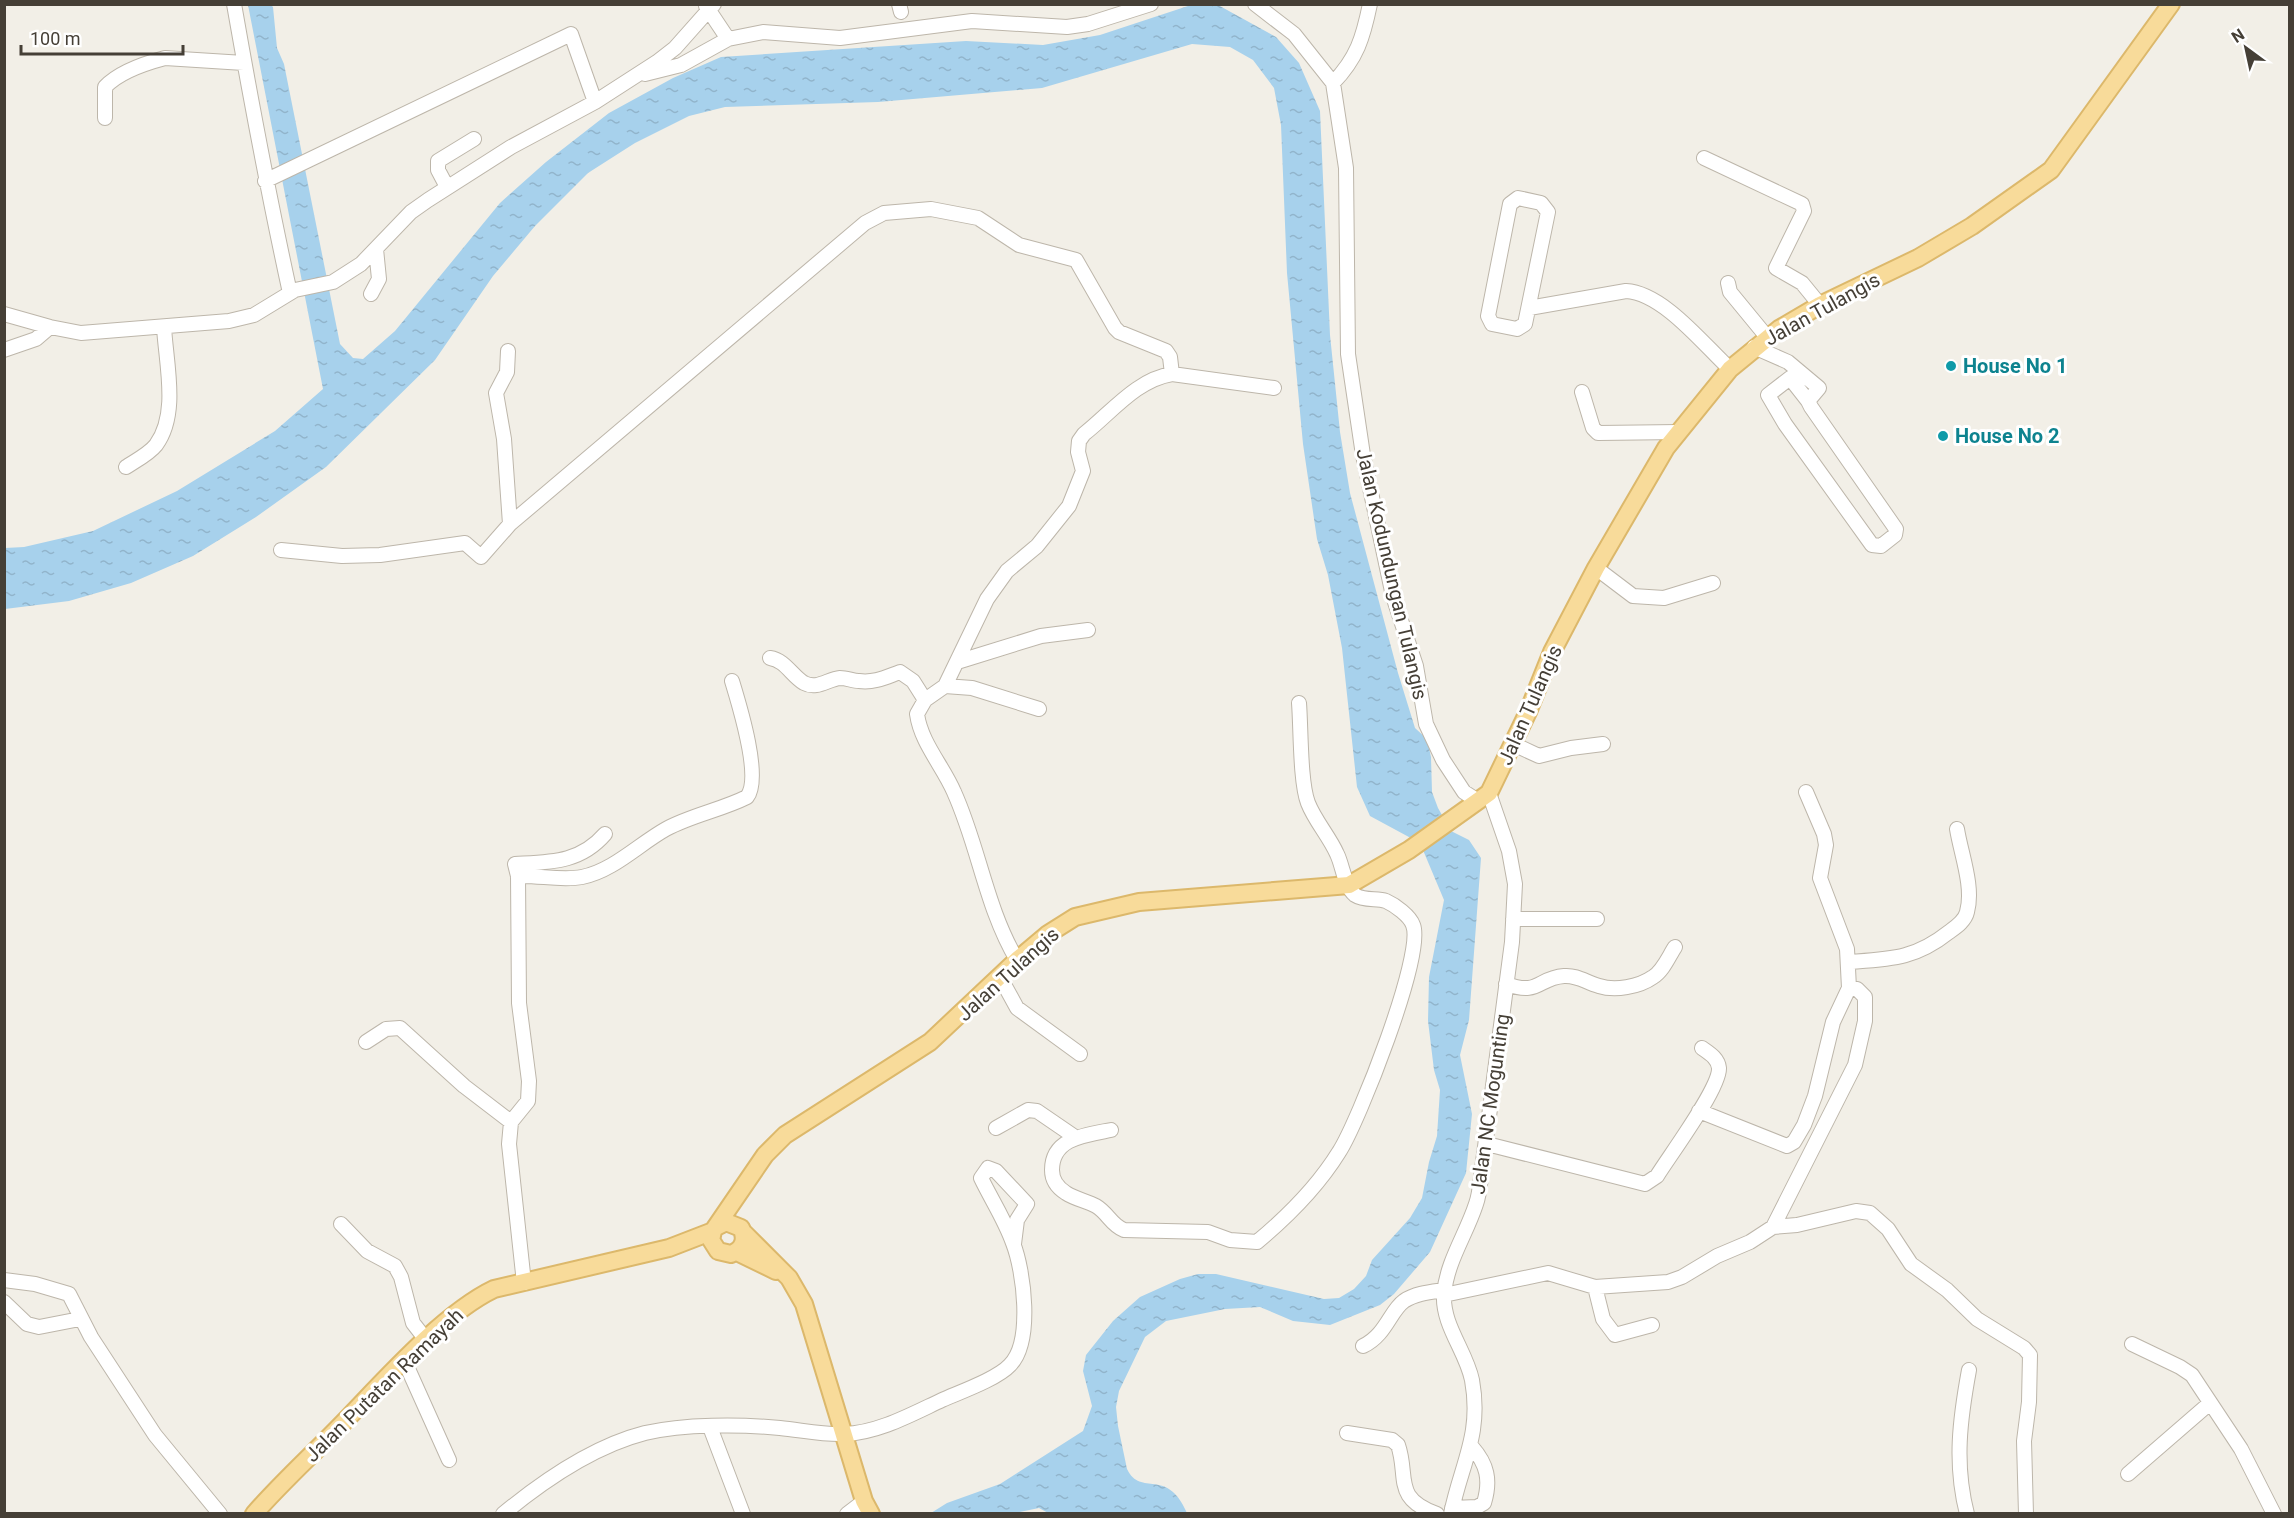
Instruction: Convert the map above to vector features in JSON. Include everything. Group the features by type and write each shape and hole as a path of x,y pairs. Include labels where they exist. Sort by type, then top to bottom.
{"main road":[{"name":"Jalan Tulangis","path":"715,1229 743,1191 765,1155 785,1135 930,1042 1017,960 1048,934 1075,917 1103,908 1139,902 1349,885 1409,850 1484,797 1513,744 1552,652 1596,568 1646,481 1679,432 1730,369 1764,339 1820,305 1927,253 1972,226 2051,171 2170,4"},
{"name":"Jalan Tulangis","path":"742,1230 743,1191"},
{"path":"742,1230 744,1244 737,1252 726,1255 715,1248 711,1240 715,1229 726,1222 742,1230 789,1278 804,1304 867,1507"},
{"name":"Jalan Putatan Ramayah","path":"254,1514 405,1362 460,1310 482,1295 494,1289 669,1248 715,1229"},
{"name":"Jalan Putatan Ramayah","path":"669,1248 715,1248"},
{"path":"737,1252 789,1278"}],"street":[{"path":"234,4 244,63 293,292"},
{"path":"637,76 681,65 728,39 763,32 840,38 972,21 1067,27 1088,24 1151,4"},
{"name":"Jalan Kodundungan Tulangis","path":"1255,4 1294,34 1333,83 1346,168 1348,354 1363,455 1393,596 1416,666 1425,724 1443,760 1464,792 1484,797"},
{"path":"1333,83 1351,64 1365,28 1370,4"},
{"path":"4,314 81,333 241,319 254,315 293,292 333,282 362,264 411,212 447,187 511,147 595,102 637,76 675,48 709,7 728,39"},
{"path":"270,178 571,34 595,102"},
{"path":"105,118 105,87 111,81 154,61 165,58 244,63"},
{"path":"447,187 438,170 438,161 474,139"},
{"path":"1704,158 1802,204 1804,211 1776,268 1802,283 1820,305"},
{"path":"1518,198 1541,203 1548,212 1529,308 1525,324 1517,329 1492,324 1489,320 1510,204 1518,198"},
{"path":"280,550 342,556 380,555 465,543 481,556 510,524 865,223 884,213 931,209 978,218 1019,245 1076,260 1115,328 1119,332 1166,351 1170,357 1172,374"},
{"path":"371,294 379,279 376,249"},
{"path":"1728,283 1730,292 1764,339 1819,388 1808,401"},
{"path":"1529,308 1626,291 1638,292 1662,305 1730,369"},
{"path":"4,350 36,339 50,327"},
{"path":"126,467 154,447 167,423 169,406 164,327"},
{"path":"1764,339 1788,362"},
{"path":"508,351 507,372 496,393 504,439 510,524"},
{"path":"1017,960 998,922 954,792 923,737 917,714 925,700 945,686 987,599 1007,571 1037,546 1074,496 1083,471 1078,452 1079,441 1084,434 1149,380 1172,374 1274,388"},
{"path":"1790,378 1808,401 1896,529 1895,535 1881,546 1872,545 1785,424 1768,395 1790,378"},
{"path":"1582,392 1593,428 1598,433 1679,432"},
{"path":"1596,568 1632,596 1664,598 1685,594 1713,583"},
{"path":"957,662 1041,636 1088,630"},
{"path":"770,658 781,662 805,684 811,685 822,685 839,678 857,681 884,680 900,672 913,681 925,700"},
{"path":"518,876 540,875 569,879 585,876 616,861 665,830 709,810 747,797 752,787 747,732 732,681"},
{"path":"945,686 972,688 1039,709"},
{"path":"1111,1130 1075,1137 1061,1146 1052,1161 1052,1175 1056,1185 1067,1194 1103,1211 1115,1227 1124,1230 1208,1232 1230,1240 1257,1242 1281,1222 1340,1152 1368,1092 1390,1036 1414,946 1413,925 1403,913 1386,901 1355,895 1338,855 1312,813 1306,798 1299,703"},
{"path":"1513,744 1539,756 1571,748 1603,744"},
{"path":"1699,1111 1784,1145 1792,1144 1804,1125 1815,1096 1833,1022 1849,988 1849,962 1820,878 1826,845 1806,792"},
{"name":"Jalan NC Mogunting","path":"1452,1511 1472,1448 1474,1430 1472,1379 1452,1331 1445,1292 1449,1268 1477,1203 1487,1144 1514,919 1515,884 1509,851 1484,797"},
{"path":"1849,962 1895,959 1916,954 1933,945 1964,920 1967,914 1968,887 1956,829"},
{"path":"524,1282 509,1144 512,1122 528,1101 529,1081 519,1003 518,876 515,864 560,860 580,854 593,848 605,834"},
{"path":"1514,919 1597,919"},
{"path":"1506,984 1531,990 1560,976 1577,976 1599,986 1616,988 1638,984 1654,977 1675,947"},
{"path":"1000,976 1017,1008 1080,1054"},
{"path":"1363,1346 1373,1341 1402,1302 1422,1293 1445,1292 1548,1273 1594,1287 1668,1282 1682,1277 1717,1256 1750,1242 1773,1227 1855,1065 1865,1021 1864,997 1857,989 1849,988"},
{"path":"366,1042 386,1029 400,1028 464,1086 512,1122"},
{"path":"1487,1144 1645,1184 1657,1176 1708,1097 1719,1070 1717,1061 1701,1048"},
{"path":"996,1128 1028,1110 1036,1111 1075,1137"},
{"path":"1773,1227 1797,1226 1856,1211 1870,1213 1888,1229 1911,1264 1947,1290 1977,1319 2028,1352 2032,1362 2024,1441 2026,1514"},
{"path":"503,1514 534,1490 614,1444 645,1433 749,1426 844,1434 874,1428 904,1417 1010,1365 1023,1344 1025,1324 1010,1220"},
{"path":"341,1224 367,1251 395,1266 401,1277 413,1323 427,1341"},
{"path":"4,1280 35,1284 69,1294 81,1319 155,1435 220,1514"},
{"path":"1594,1287 1603,1319 1615,1335 1652,1325"},
{"path":"4,1302 27,1324 39,1327 81,1319"},
{"path":"2132,1344 2180,1366 2192,1376 2241,1449 2268,1511"},
{"path":"405,1362 449,1460"},
{"path":"1967,1514 1961,1491 1958,1454 1961,1411 1969,1370"},
{"path":"2128,1474 2210,1403"},
{"path":"710,1427 743,1514"},
{"path":"1347,1433 1392,1440 1398,1445 1407,1493 1419,1505 1437,1514"},
{"path":"1452,1511 1477,1507 1484,1503 1488,1471 1482,1459 1472,1448"},
{"path":"847,1514 867,1507"}],"water":[{"path":"248,5 271,5 273,7 277,48 284,64 340,344 353,358 363,359 395,331 500,203 546,162 609,113 673,78 721,57 966,41 1043,45 1100,35 1191,5 1218,5 1276,37 1299,63 1320,111 1330,335 1340,432 1350,493 1415,728 1427,739 1431,757 1432,792 1451,831 1469,840 1481,858 1469,1020 1460,1055 1472,1114 1466,1173 1430,1252 1394,1294 1380,1305 1330,1325 1293,1321 1260,1307 1225,1309 1166,1321 1145,1337 1119,1391 1116,1407 1127,1469 1139,1482 1163,1486 1171,1490 1187,1513 1050,1514 1039,1508 1015,1513 931,1513 947,1503 1000,1484 1083,1431 1092,1406 1083,1371 1086,1355 1113,1321 1140,1297 1180,1279 1198,1274 1216,1274 1324,1299 1339,1298 1354,1289 1366,1276 1372,1260 1410,1218 1422,1198 1437,1136 1440,1090 1434,1070 1428,1021 1429,977 1444,900 1420,843 1370,816 1357,787 1342,648 1328,575 1317,539 1303,444 1287,273 1281,125 1274,88 1253,60 1230,47 1192,44 1042,88 878,102 725,107 689,116 635,143 588,173 535,226 493,276 435,360 326,467 256,517 193,556 131,583 69,601 5,609 5,548 24,547 93,531 177,491 275,431 323,389"}],"place":[{"name":"House No 1","path":"1951,366"},
{"name":"House No 2","path":"1943,436"}]}
